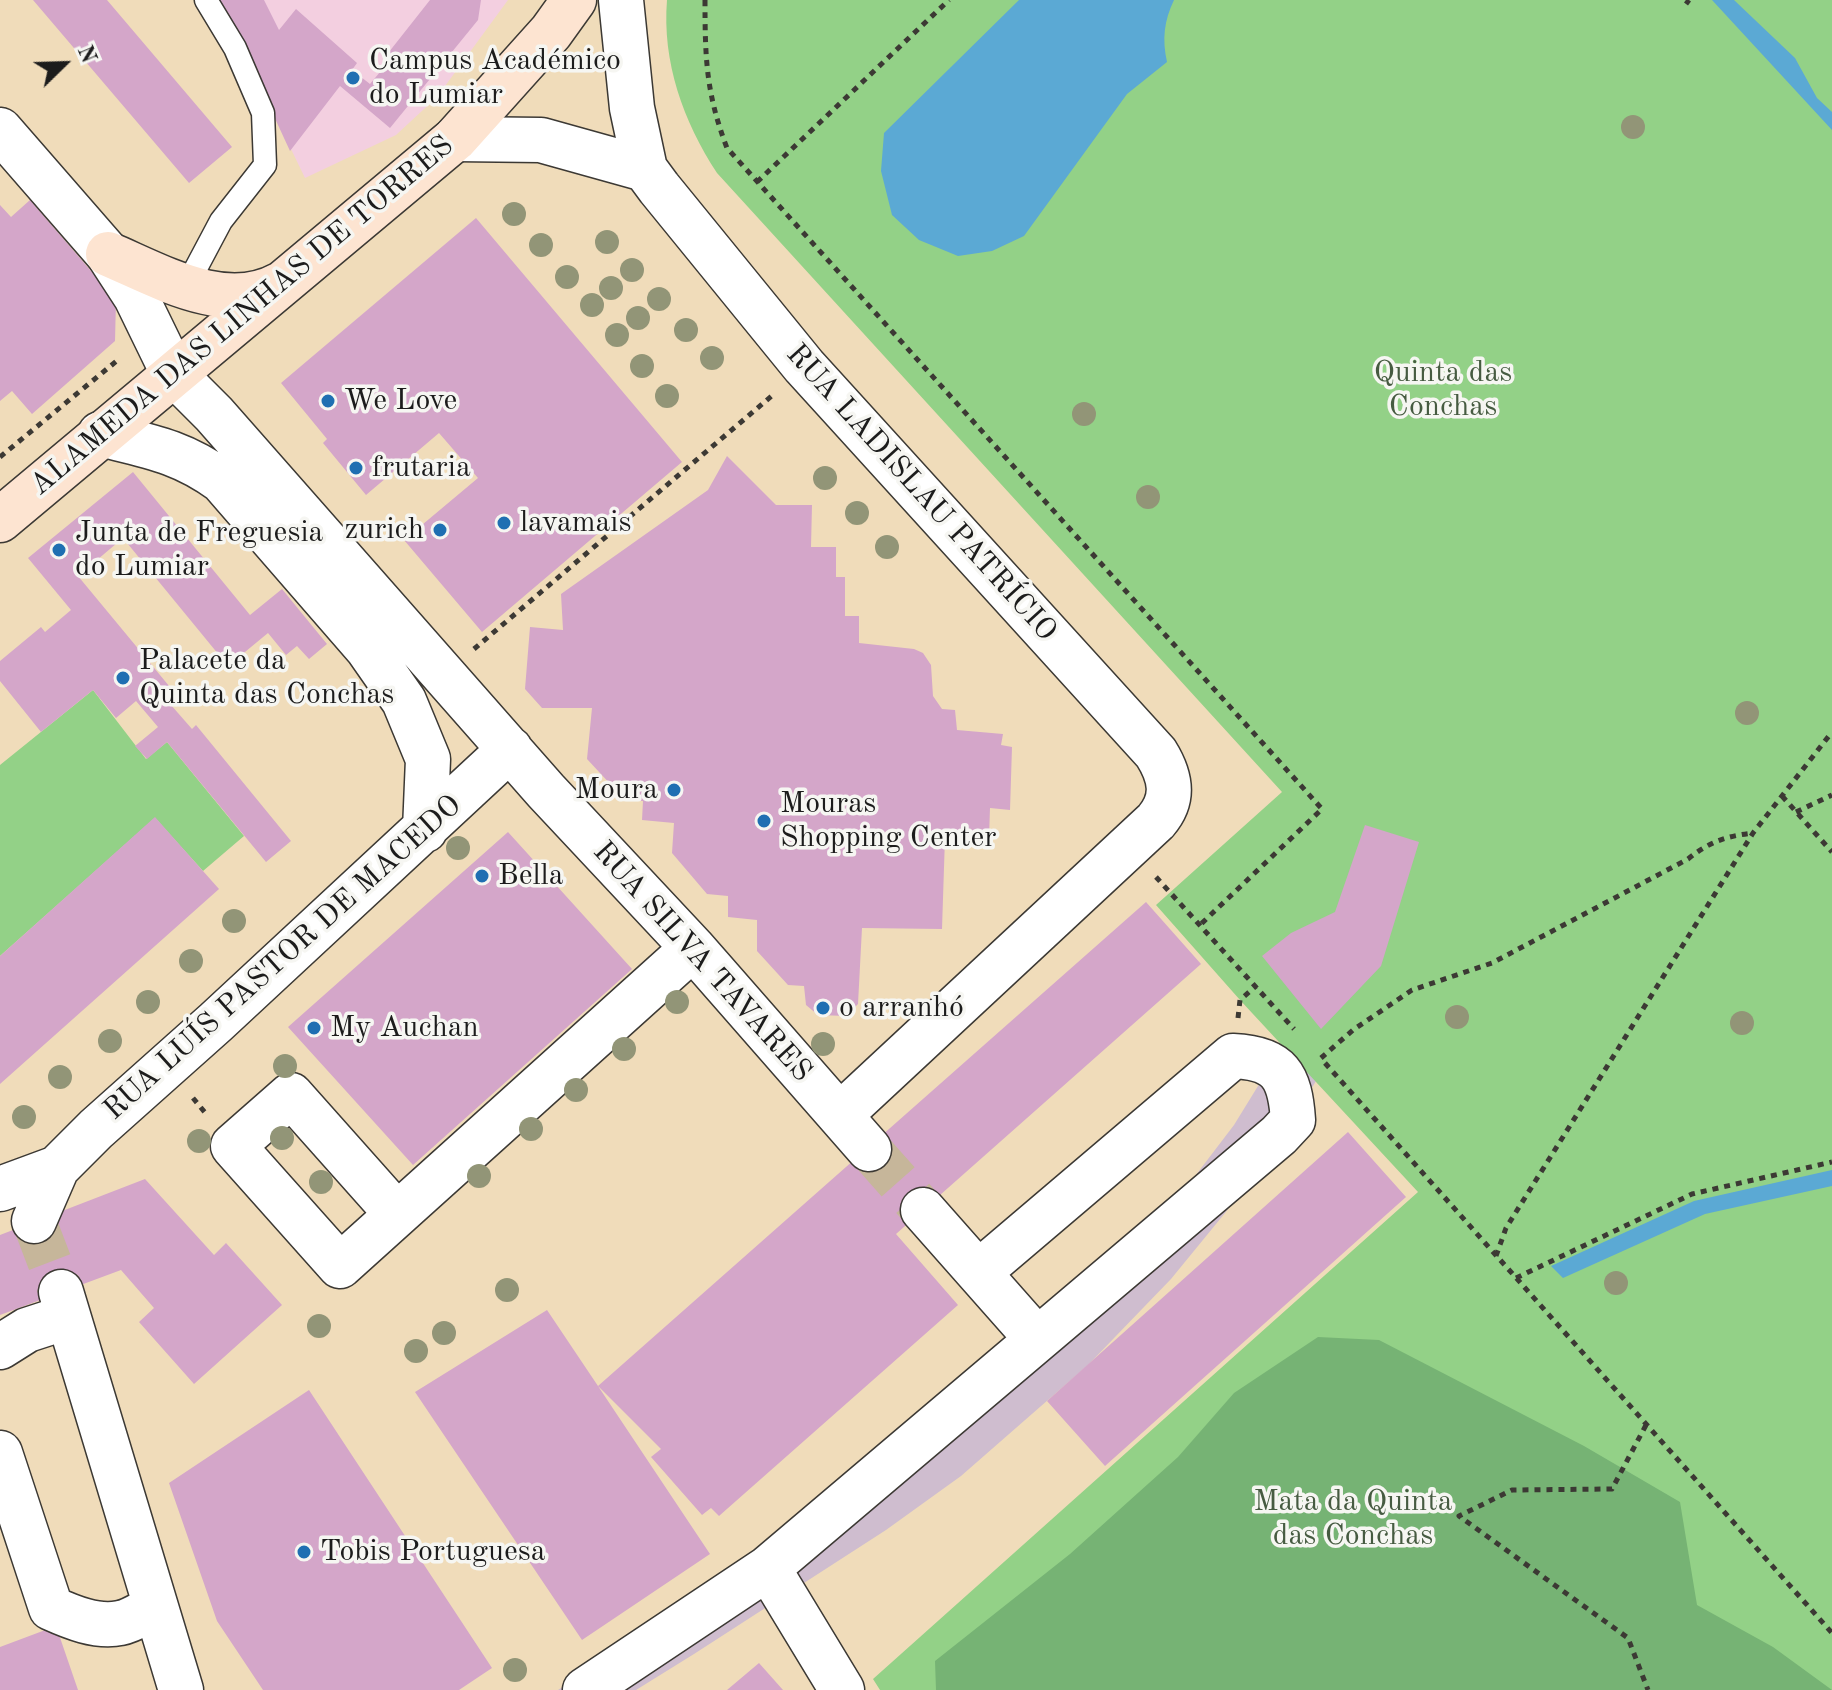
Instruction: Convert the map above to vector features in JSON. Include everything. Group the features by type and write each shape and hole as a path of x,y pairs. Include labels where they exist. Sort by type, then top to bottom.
{"main road":[{"name":"ALAMEDA DAS LINHAS DE TORRES","path":"0,520 455,139 551,32 574,0"},
{"path":"108,254 186,287 224,295 269,290 286,281"}],"street":[{"name":"RUA LADISLAU PATRÍCIO","path":"621,0 632,108 645,169 804,366 1156,753 1165,766 1170,794 1165,811 1143,834"},
{"name":"RUA SILVA TAVARES","path":"0,130 108,254 136,297 173,373 214,414 510,749 693,948 869,1149"},
{"path":"455,139 541,140 645,169"},
{"path":"100,434 171,451 198,463 222,481 367,648 404,701 428,759 425,830"},
{"name":"RUA LUÍS PASTOR DE MACEDO","path":"34,1221 57,1168 510,749"},
{"path":"840,1115 1143,834"},
{"path":"396,1213 291,1095 233,1146 340,1266 693,948"},
{"path":"585,1690 768,1568 1279,1135 1293,1120 1291,1093 1283,1074 1252,1057 1233,1056 979,1272"},
{"name":"RUA LUÍS PASTOR DE MACEDO","path":"0,1189 57,1168"},
{"path":"923,1210 1037,1339"},
{"path":"0,1347 64,1304 181,1690"},
{"path":"0,1453 51,1608 74,1618 120,1623 155,1607"},
{"path":"768,1568 842,1690"}],"lane":[{"path":"186,287 221,221 265,165 263,113 235,48 206,0"}],"path":[{"path":"705,0 705,58 712,110 727,148 1322,809 1201,924"},
{"path":"757,182 949,0"},
{"path":"443,674 748,418 804,366"},
{"path":"1496,1256 1506,1228 1753,833 1832,732"},
{"path":"1796,812 1832,795"},
{"path":"1782,796 1832,852"},
{"path":"1321,1058 1353,1030 1412,990 1492,963 1688,859 1706,845 1728,836 1753,833"},
{"path":"1143,834 1201,924 1302,1038"},
{"path":"1311,1048 1832,1633"},
{"path":"165,1065 233,1146"},
{"path":"1516,1278 1692,1194 1832,1162"},
{"path":"1646,1425 1612,1489 1512,1490 1459,1516 1628,1638 1648,1690"}],"shaded area":[{"name":"Campus Académico do Lumiar","path":"214,0 508,0 437,97 396,135 305,178 248,60"},
{"path":"1322,982 1363,1003 1313,1086 1271,1151 1225,1213 1171,1279 1088,1365 961,1476 886,1530 636,1690 558,1690 785,1542 1189,1184 1234,1125"}],"green space":[{"name":"Quinta das Conchas","path":"667,0 1832,0 1832,1690 880,1690 873,1679 1418,1192 1156,905 1282,792 717,173 694,133 677,90 668,46"},
{"path":"93,690 146,759 167,742 244,836 203,871 155,818 0,956 0,765"},
{"name":"Mata da Quinta das Conchas","path":"1318,1337 1379,1340 1584,1446 1680,1502 1697,1605 1773,1647 1832,1690 936,1690 935,1661 1070,1554 1178,1457 1234,1393"}],"water":[{"path":"1019,0 1174,0 1165,30 1167,62 1127,94 1024,236 992,251 958,256 919,240 892,215 881,171 884,133"},
{"path":"1712,0 1734,0 1795,58 1817,98 1832,112 1832,130"},
{"path":"1832,1170 1832,1186 1705,1214 1563,1278 1551,1266 1694,1201"}],"building":[{"path":"33,0 107,0 232,147 189,183"},
{"path":"214,0 264,0 279,30 296,9 357,63 352,70 370,84 390,60 385,57 430,0 481,0 478,20 390,128 340,86 290,151 248,60"},
{"path":"30,200 116,300 115,341 32,414 12,391 0,401 0,205 11,217"},
{"path":"476,218 682,462 482,632 404,540 478,478 439,433 366,495 323,443 327,439 281,383"},
{"path":"727,456 776,505 812,505 811,547 836,547 836,577 845,577 845,616 859,616 859,643 914,649 923,653 931,665 933,696 942,709 955,710 957,730 1003,734 1001,745 1012,747 1010,810 990,808 989,838 945,837 942,929 862,928 858,1004 846,1016 818,1015 806,1005 804,986 788,985 757,951 757,920 728,917 728,896 707,894 672,853 674,823 642,820 643,801 625,800 587,759 592,708 542,708 525,689 530,627 563,630 561,594 708,490"},
{"name":"Palacete da Quinta das Conchas","path":"133,472 250,615 282,589 327,644 309,659 297,646 286,655 268,633 228,666 123,538 78,576 179,698 171,705 192,729 196,725 291,841 266,862 167,742 147,759 135,746 158,727 136,701 116,718 93,690 41,732 0,681 0,661 41,627 45,632 71,610 28,558"},
{"path":"155,817 219,889 0,1084 0,956"},
{"path":"1365,825 1419,842 1381,966 1321,1029 1262,956 1291,933 1335,912"},
{"path":"508,832 632,969 413,1165 288,1027"},
{"path":"1146,902 1201,964 896,1234 958,1305 719,1516 711,1508 702,1515 651,1457 661,1449 598,1386"},
{"path":"1348,1132 1406,1197 1105,1466 1047,1401"},
{"path":"145,1179 214,1255 226,1243 282,1305 194,1384 139,1322 154,1308 121,1270 0,1315 0,1235"},
{"path":"547,1310 710,1554 582,1640 415,1392"},
{"name":"Tobis Portuguesa","path":"309,1390 492,1668 459,1690 263,1690 217,1621 169,1483"},
{"path":"56,1626 78,1690 0,1690 0,1647"},
{"path":"759,1663 783,1690 727,1690"}],"tunnel":[{"path":"869,1149 923,1210"},
{"path":"34,1221 61,1292"}],"place":[{"name":"Campus Académico do Lumiar","path":"353,78"},
{"name":"We Love","path":"328,401"},
{"name":"frutaria","path":"356,468"},
{"name":"lavamais","path":"504,523"},
{"name":"zurich","path":"440,530"},
{"name":"Junta de Freguesia do Lumiar","path":"59,550"},
{"name":"Palacete da Quinta das Conchas","path":"123,678"},
{"name":"Moura","path":"674,790"},
{"name":"Mouras Shopping Center","path":"764,821"},
{"name":"Bella","path":"482,876"},
{"name":"o arranhó","path":"823,1008"},
{"name":"My Auchan","path":"314,1028"},
{"name":"Tobis Portuguesa","path":"304,1552"}]}
